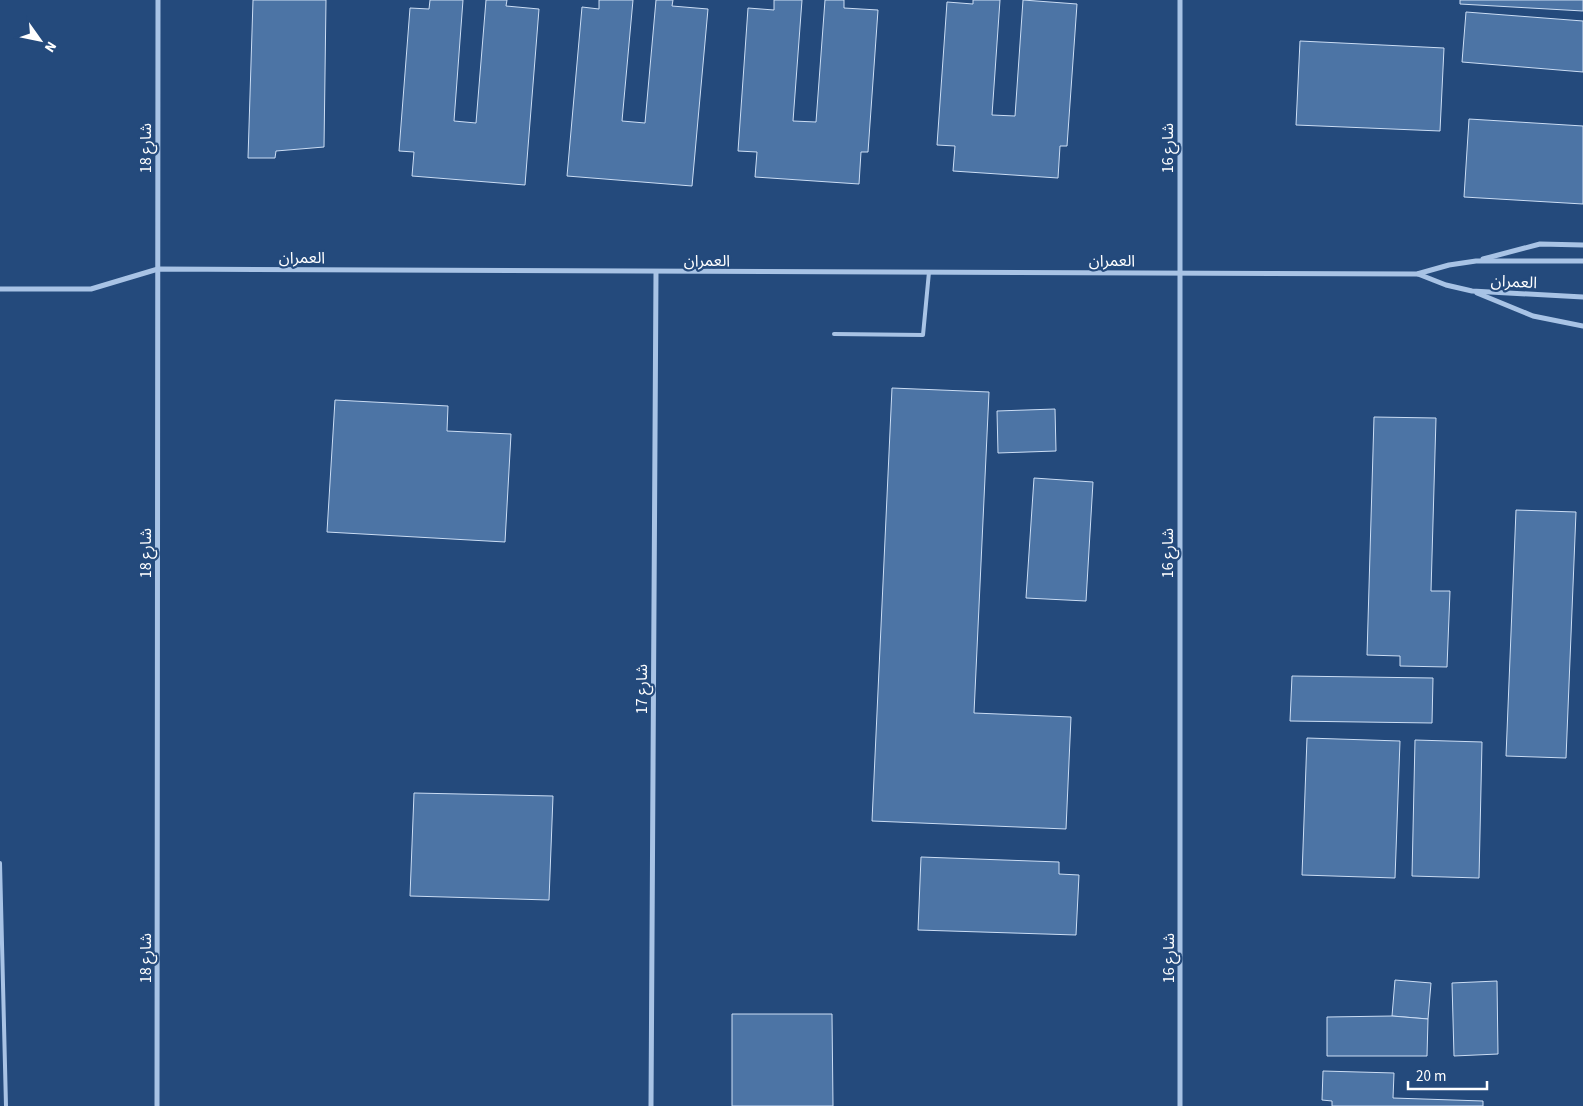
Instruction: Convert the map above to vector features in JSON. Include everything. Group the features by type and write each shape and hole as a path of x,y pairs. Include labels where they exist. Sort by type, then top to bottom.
{"street":[{"name":"شارع 18","path":"157,1106 158,0"},
{"name":"شارع 16","path":"1180,0 1180,1106"},
{"path":"1476,260 1540,244 1583,245"},
{"name":"العمران","path":"0,289 91,289 158,268 656,272 1417,274 1476,260 1583,261"},
{"name":"شارع 17","path":"651,1106 656,272"},
{"name":"العمران","path":"1417,274 1446,286 1472,291 1583,297"},
{"path":"1472,291 1533,316 1583,326"}],"lane":[{"path":"834,334 923,335 929,272"},
{"path":"0,863 6,1106"}],"building":[{"path":"253,0 326,0 324,147 276,151 275,158 248,158"},
{"path":"430,0 463,0 454,121 476,123 486,0 507,0 506,6 539,9 525,185 412,176 414,152 399,151 410,8 429,9"},
{"path":"599,0 633,0 622,121 645,123 656,0 673,0 672,6 708,9 692,186 567,176 582,7 599,9"},
{"path":"774,0 802,0 793,121 816,122 825,0 844,0 844,8 878,10 868,152 861,152 859,184 755,177 757,152 738,151 748,8 774,10"},
{"path":"973,0 1000,0 992,115 1015,116 1023,0 1077,4 1067,146 1060,146 1058,178 953,171 955,146 937,145 947,2 973,4"},
{"path":"1460,0 1583,0 1583,11 1460,4"},
{"path":"1466,12 1583,21 1583,72 1462,62"},
{"path":"1300,41 1444,48 1440,131 1296,125"},
{"path":"1469,119 1583,126 1583,204 1464,197"},
{"path":"892,388 989,392 974,713 1071,717 1066,829 872,821"},
{"path":"335,400 448,406 447,431 511,434 505,542 327,532"},
{"path":"1055,409 1056,451 998,453 997,411"},
{"path":"1374,417 1436,418 1431,591 1450,591 1447,667 1400,666 1400,656 1367,655"},
{"path":"1034,478 1093,482 1086,601 1026,598"},
{"path":"1516,510 1576,512 1566,758 1506,756"},
{"path":"1292,676 1433,678 1432,723 1290,721"},
{"path":"1307,738 1400,741 1395,878 1302,875"},
{"path":"1415,740 1482,742 1479,878 1412,876"},
{"path":"414,793 553,796 549,900 410,896"},
{"path":"921,857 1059,862 1059,874 1079,875 1076,935 918,930"},
{"path":"1395,980 1431,983 1428,1019 1392,1016"},
{"path":"1497,981 1498,1054 1454,1056 1452,983"},
{"path":"732,1014 832,1014 833,1106 732,1106"},
{"path":"1392,1016 1428,1019 1427,1056 1327,1056 1327,1017"},
{"path":"1323,1071 1394,1073 1393,1098 1483,1101 1483,1106 1332,1106 1332,1101 1322,1100"}]}
